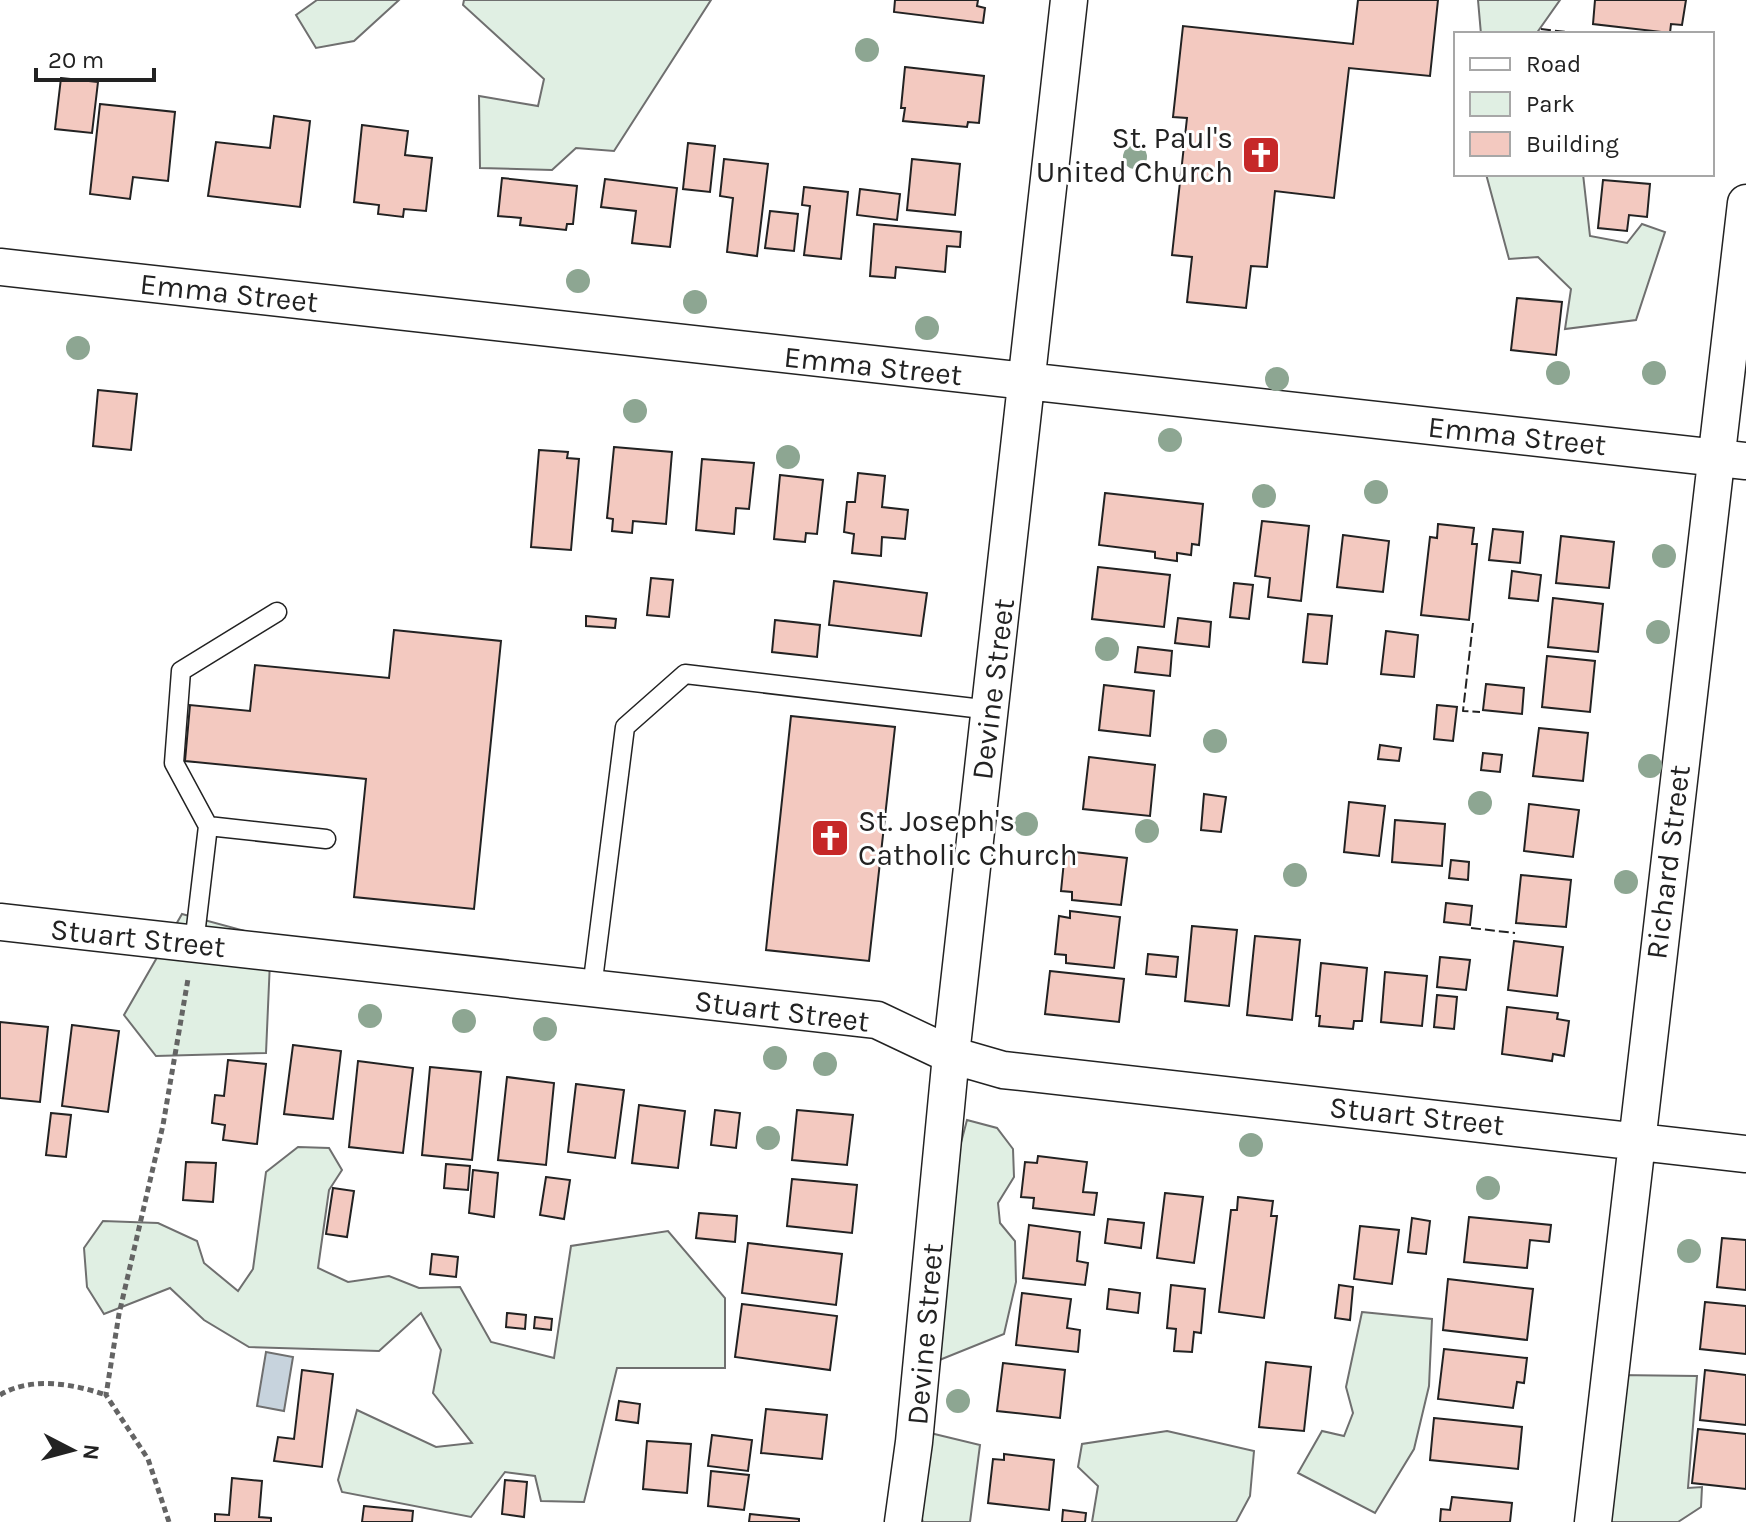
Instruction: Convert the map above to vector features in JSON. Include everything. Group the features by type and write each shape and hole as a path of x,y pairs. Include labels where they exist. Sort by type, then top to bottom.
{"street":[{"name":"Devine Street","path":"903,1522 914,1442 951,1055 1069,0"},
{"name":"Richard Street","path":"1593,1522 1635,1140 1731,459 1746,203"},
{"name":"Emma Street","path":"0,267 1028,384 1731,459"},
{"name":"Stuart Street","path":"0,922 877,1020 951,1055 1003,1070 1746,1154"}],"lane":[{"path":"194,944 208,826 174,763 181,671 277,612"},
{"path":"592,988 625,727 685,674 991,710"},
{"path":"208,826 326,839"}],"path":[{"path":"106,1395 119,1314 163,1125 194,944"},
{"path":"0,1395 10,1389 74,1384 106,1395 148,1459 169,1522"}],"green space":[{"path":"317,0 399,0 354,41 316,48 296,15"},
{"path":"464,0 711,0 614,151 576,148 552,170 480,168 479,96 538,106 544,79 463,5"},
{"path":"1478,0 1560,0 1537,32 1481,32"},
{"path":"1487,176 1583,176 1590,236 1627,243 1642,224 1665,232 1636,320 1565,329 1571,289 1538,257 1509,259"},
{"path":"182,914 271,938 266,1053 156,1056 124,1015"},
{"path":"967,1120 997,1128 1013,1149 1014,1177 998,1203 1000,1223 1015,1241 1016,1282 1004,1334 937,1361 911,1331"},
{"path":"298,1147 329,1148 342,1170 329,1190 318,1268 348,1282 389,1276 419,1288 460,1287 491,1342 554,1358 571,1246 668,1231 725,1298 725,1368 617,1368 584,1502 541,1501 535,1476 505,1472 471,1517 342,1492 338,1480 357,1410 436,1447 472,1443 433,1393 441,1350 421,1313 379,1351 249,1347 204,1320 170,1288 104,1314 87,1287 84,1248 103,1221 158,1223 197,1241 204,1263 238,1291 253,1269 266,1172"},
{"path":"1362,1312 1432,1319 1429,1386 1414,1449 1375,1513 1298,1473 1322,1431 1344,1436 1353,1413 1346,1387"},
{"path":"1617,1375 1697,1376 1688,1488 1702,1487 1701,1507 1678,1522 1598,1522"},
{"path":"922,1431 980,1445 970,1522 923,1522 910,1481"},
{"path":"1167,1431 1254,1451 1250,1496 1236,1522 1092,1522 1098,1486 1078,1467 1082,1444"}],"shaded area":[{"path":"266,1352 293,1357 284,1411 257,1406"}],"building":[{"path":"895,0 978,0 977,6 985,8 983,23 894,12"},
{"name":"St. Paul's United Church","path":"1358,0 1438,0 1430,76 1349,68 1334,198 1275,191 1267,267 1251,266 1246,308 1187,302 1192,257 1172,255 1187,118 1173,117 1183,26 1353,44"},
{"path":"1595,0 1686,0 1682,25 1671,24 1670,32 1593,24"},
{"path":"905,67 984,76 979,123 968,122 967,127 903,121 905,108 901,108"},
{"path":"61,78 98,82 92,133 55,129"},
{"path":"100,104 175,112 168,181 133,177 130,199 90,194"},
{"path":"274,116 310,121 300,207 208,196 216,142 270,148"},
{"path":"362,125 408,131 405,155 432,158 426,211 404,209 403,217 378,214 379,205 354,202"},
{"path":"688,143 715,146 710,192 683,189"},
{"path":"724,159 768,164 757,256 727,252 733,198 720,196"},
{"path":"912,159 960,164 955,215 907,210"},
{"path":"502,178 577,186 573,224 567,224 566,230 520,225 521,218 498,216"},
{"path":"605,179 677,188 670,247 632,243 636,211 601,207"},
{"path":"1603,180 1650,184 1647,217 1629,215 1627,231 1598,228"},
{"path":"804,187 848,192 841,259 804,255 810,206 802,205"},
{"path":"860,189 900,194 897,220 857,215"},
{"path":"770,211 798,214 794,251 765,248"},
{"path":"874,224 961,232 960,247 947,246 945,272 896,267 895,278 870,276"},
{"path":"1517,298 1562,302 1556,355 1511,350"},
{"path":"98,390 137,394 131,450 93,446"},
{"path":"614,447 672,452 666,524 633,521 632,533 612,531 613,519 607,518"},
{"path":"539,450 568,452 567,458 579,459 571,550 531,547"},
{"path":"702,459 754,463 749,509 736,508 734,534 696,530"},
{"path":"858,473 885,476 882,507 908,510 905,539 882,537 881,556 852,553 854,534 844,532 847,502 855,502"},
{"path":"780,475 823,480 817,534 806,533 805,542 774,539"},
{"path":"1105,493 1203,504 1199,545 1192,544 1191,555 1177,553 1177,561 1155,558 1155,552 1099,545"},
{"path":"1262,521 1309,526 1301,601 1268,597 1270,578 1255,576"},
{"path":"1438,524 1474,528 1472,544 1477,544 1469,620 1421,615 1430,537 1437,538"},
{"path":"1493,529 1523,532 1520,563 1489,560"},
{"path":"1343,535 1389,541 1383,592 1337,587"},
{"path":"1561,536 1614,542 1609,588 1556,583"},
{"path":"1098,567 1170,575 1164,627 1092,619"},
{"path":"1512,571 1541,575 1538,601 1509,598"},
{"path":"651,578 673,580 669,617 647,615"},
{"path":"834,581 927,593 921,636 829,625"},
{"path":"1234,583 1253,585 1249,619 1230,617"},
{"path":"1553,598 1603,604 1598,652 1548,647"},
{"path":"1308,614 1332,616 1327,664 1303,662"},
{"path":"586,616 616,619 615,628 586,626"},
{"path":"1178,618 1211,622 1209,647 1175,643"},
{"path":"775,620 820,625 817,657 772,652"},
{"path":"394,630 501,641 474,909 354,897 366,779 185,761 190,705 250,711 255,665 389,678"},
{"path":"1386,631 1418,635 1414,677 1381,674"},
{"path":"1138,647 1172,651 1170,676 1135,672"},
{"path":"1547,656 1595,661 1590,712 1542,707"},
{"path":"1486,684 1524,688 1522,714 1483,710"},
{"path":"1104,685 1154,691 1150,736 1099,730"},
{"path":"1437,705 1457,707 1453,741 1434,739"},
{"name":"St. Joseph's Catholic Church","path":"791,716 895,727 869,961 766,950"},
{"path":"1539,728 1588,733 1583,781 1533,776"},
{"path":"1380,745 1401,748 1399,761 1378,759"},
{"path":"1483,753 1502,755 1500,772 1481,770"},
{"path":"1089,757 1155,765 1150,816 1083,809"},
{"path":"1204,794 1226,797 1221,832 1201,830"},
{"path":"1349,802 1385,806 1379,856 1344,852"},
{"path":"1529,804 1579,810 1573,857 1524,851"},
{"path":"1395,820 1445,824 1442,866 1392,862"},
{"path":"1065,851 1127,858 1121,905 1072,900 1072,892 1061,891"},
{"path":"1451,860 1469,862 1468,880 1449,878"},
{"path":"1521,875 1571,880 1566,927 1516,923"},
{"path":"1446,903 1472,906 1470,925 1444,922"},
{"path":"1070,911 1120,917 1114,968 1066,963 1066,955 1055,954 1059,916 1070,918"},
{"path":"1192,926 1237,930 1229,1006 1185,1001"},
{"path":"1255,936 1300,940 1292,1020 1247,1015"},
{"path":"1514,941 1563,947 1557,996 1508,990"},
{"path":"1148,954 1178,957 1176,977 1146,974"},
{"path":"1440,957 1470,960 1466,990 1437,987"},
{"path":"1321,963 1367,968 1362,1021 1354,1021 1353,1029 1319,1026 1320,1016 1316,1016"},
{"path":"1050,971 1124,979 1119,1022 1045,1014"},
{"path":"1385,972 1427,976 1422,1026 1381,1022"},
{"path":"1437,995 1457,997 1454,1029 1434,1027"},
{"path":"1507,1007 1558,1013 1557,1019 1569,1021 1564,1056 1553,1054 1552,1061 1502,1054"},
{"path":"0,1022 48,1027 40,1102 0,1098"},
{"path":"72,1025 119,1031 108,1112 62,1106"},
{"path":"293,1045 341,1051 333,1119 284,1114"},
{"path":"228,1060 266,1064 257,1144 223,1140 225,1125 212,1123 215,1095 224,1096"},
{"path":"358,1061 413,1068 403,1153 349,1147"},
{"path":"430,1067 481,1072 472,1160 422,1155"},
{"path":"507,1077 554,1083 546,1165 498,1160"},
{"path":"576,1084 624,1090 615,1158 568,1152"},
{"path":"639,1105 685,1111 678,1168 632,1163"},
{"path":"715,1110 740,1113 736,1148 711,1145"},
{"path":"797,1110 853,1115 847,1165 792,1160"},
{"path":"51,1113 71,1115 66,1157 46,1155"},
{"path":"1038,1156 1087,1162 1083,1192 1097,1193 1094,1215 1033,1208 1034,1198 1021,1197 1025,1162 1037,1163"},
{"path":"186,1162 216,1163 213,1202 183,1200"},
{"path":"446,1164 470,1166 468,1190 444,1188"},
{"path":"473,1170 498,1173 494,1217 469,1213"},
{"path":"546,1177 570,1180 564,1219 540,1215"},
{"path":"792,1179 857,1185 852,1233 787,1226"},
{"path":"333,1188 354,1191 347,1237 326,1234"},
{"path":"1165,1193 1203,1197 1194,1263 1157,1258"},
{"path":"1238,1197 1273,1201 1271,1216 1277,1216 1264,1318 1219,1312 1231,1210 1237,1210"},
{"path":"699,1213 737,1216 735,1242 696,1238"},
{"path":"1469,1217 1551,1225 1549,1242 1530,1240 1527,1268 1464,1262"},
{"path":"1412,1218 1430,1221 1426,1254 1408,1252"},
{"path":"1108,1219 1144,1223 1141,1248 1105,1243"},
{"path":"1029,1225 1080,1232 1077,1261 1088,1263 1085,1285 1023,1278"},
{"path":"1360,1226 1399,1230 1392,1284 1354,1279"},
{"path":"1722,1238 1746,1240 1746,1290 1717,1287"},
{"path":"748,1243 842,1254 836,1305 742,1293"},
{"path":"432,1254 458,1257 456,1277 430,1274"},
{"path":"1448,1279 1533,1289 1527,1340 1443,1330"},
{"path":"1171,1285 1205,1289 1201,1333 1194,1332 1192,1352 1174,1351 1176,1329 1167,1328"},
{"path":"1339,1285 1353,1287 1350,1320 1335,1318"},
{"path":"1109,1289 1140,1293 1138,1313 1107,1309"},
{"path":"1022,1293 1071,1299 1067,1328 1080,1330 1078,1352 1016,1345"},
{"path":"1705,1302 1746,1306 1746,1354 1700,1349"},
{"path":"742,1304 837,1316 830,1370 735,1357"},
{"path":"507,1313 526,1315 525,1329 506,1327"},
{"path":"535,1317 552,1319 551,1330 534,1328"},
{"path":"1444,1349 1527,1358 1524,1383 1517,1382 1513,1408 1438,1399"},
{"path":"1266,1362 1311,1367 1304,1431 1259,1427"},
{"path":"1003,1363 1065,1370 1060,1418 997,1411"},
{"path":"302,1370 333,1374 322,1467 274,1461 278,1437 294,1439"},
{"path":"1705,1370 1746,1375 1746,1425 1700,1420"},
{"path":"619,1401 640,1404 638,1423 616,1420"},
{"path":"766,1409 827,1415 822,1459 761,1453"},
{"path":"1434,1418 1522,1427 1518,1469 1430,1460"},
{"path":"1698,1429 1746,1434 1746,1489 1692,1483"},
{"path":"712,1435 752,1440 748,1471 708,1466"},
{"path":"647,1441 691,1444 687,1493 643,1489"},
{"path":"1004,1454 1054,1460 1049,1510 988,1503 993,1459 1004,1460"},
{"path":"711,1471 749,1475 744,1510 708,1506"},
{"path":"232,1478 262,1481 259,1517 271,1518 271,1522 215,1522 215,1514 229,1515"},
{"path":"505,1480 527,1482 524,1517 502,1514"},
{"path":"1452,1497 1512,1503 1510,1522 1440,1522 1441,1509 1450,1510"},
{"path":"364,1506 413,1511 412,1522 362,1522"},
{"path":"1063,1510 1086,1513 1085,1522 1062,1522"},
{"path":"750,1514 799,1519 799,1522 749,1522"}],"fence":[{"path":"1541,29 1566,32"},
{"path":"1473,623 1463,711 1480,712"},
{"path":"1471,928 1515,933"}],"place":[{"name":"St. Paul's United Church","path":"1261,155"},
{"name":"St. Joseph's Catholic Church","path":"830,838"}]}
